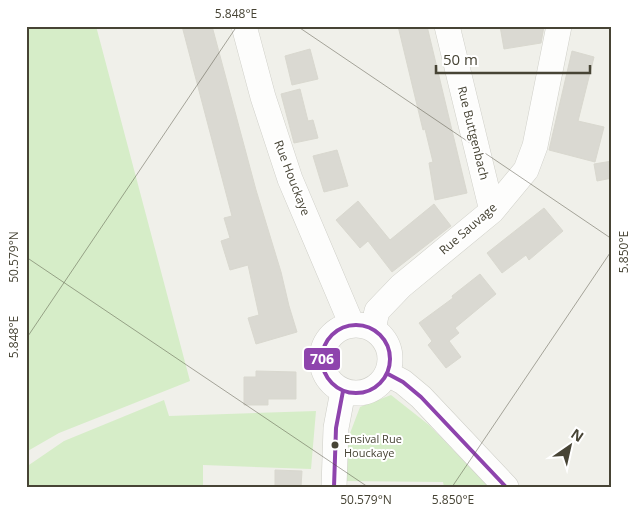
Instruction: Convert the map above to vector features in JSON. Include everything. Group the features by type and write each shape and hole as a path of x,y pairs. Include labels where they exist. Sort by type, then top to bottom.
{"street":[{"name":"Rue Houckaye","path":"244,26 263,97 290,179 362,327"},
{"name":"Rue Buttgenbach","path":"447,26 492,211"},
{"name":"Rue Sauvage","path":"362,327 395,292 492,211 526,170 535,146 559,26"},
{"path":"362,327 383,337 389,348 391,361 388,374 380,384 369,392 356,394 343,391 332,384 325,374 322,361 323,348 330,337 339,329 362,327"},
{"path":"388,374 403,382 421,397 503,485"},
{"path":"334,487 336,428 343,391"}],"green space":[{"path":"26,26 96,26 190,381 59,433 26,452"},
{"path":"391,395 429,425 489,487 444,487 443,482 344,481 349,436 360,407"},
{"path":"164,400 169,416 316,411 311,469 203,465 203,487 26,487 26,467 64,441"}],"building":[{"path":"182,26 212,26 297,332 256,344 248,318 259,315 248,265 230,270 221,241 230,238 224,218 232,216"},
{"path":"398,26 427,26 467,193 435,200 429,163 433,162 425,129 423,130"},
{"path":"500,26 544,26 541,43 504,49"},
{"path":"310,49 318,79 292,85 285,56"},
{"path":"572,51 594,57 578,121 604,127 595,162 549,150"},
{"path":"300,89 308,121 313,120 318,138 294,143 281,94"},
{"path":"337,150 348,186 324,192 313,156"},
{"path":"612,161 612,178 597,181 594,164"},
{"path":"358,201 390,240 434,204 451,226 392,272 368,241 360,248 336,220"},
{"path":"544,208 563,231 529,260 526,255 502,273 487,253"},
{"path":"480,274 496,294 455,328 459,333 449,341 461,357 446,368 428,345 432,341 419,323 453,298 452,296"},
{"path":"256,371 296,372 296,399 268,399 268,405 244,405 244,377 256,377"},
{"path":"275,470 302,471 301,487 275,487"}],"transit line":[{"name":"706","path":"363,325 375,331 384,340 390,352 390,359 388,372 380,383 363,393 349,393 332,383 324,372 322,352 332,335 343,327 363,325"},
{"name":"706","path":"388,374 403,382 421,397 506,487"},
{"name":"706","path":"334,487 336,428 343,391"}],"place":[{"name":"Ensival Rue Houckaye","path":"335,445"}]}
